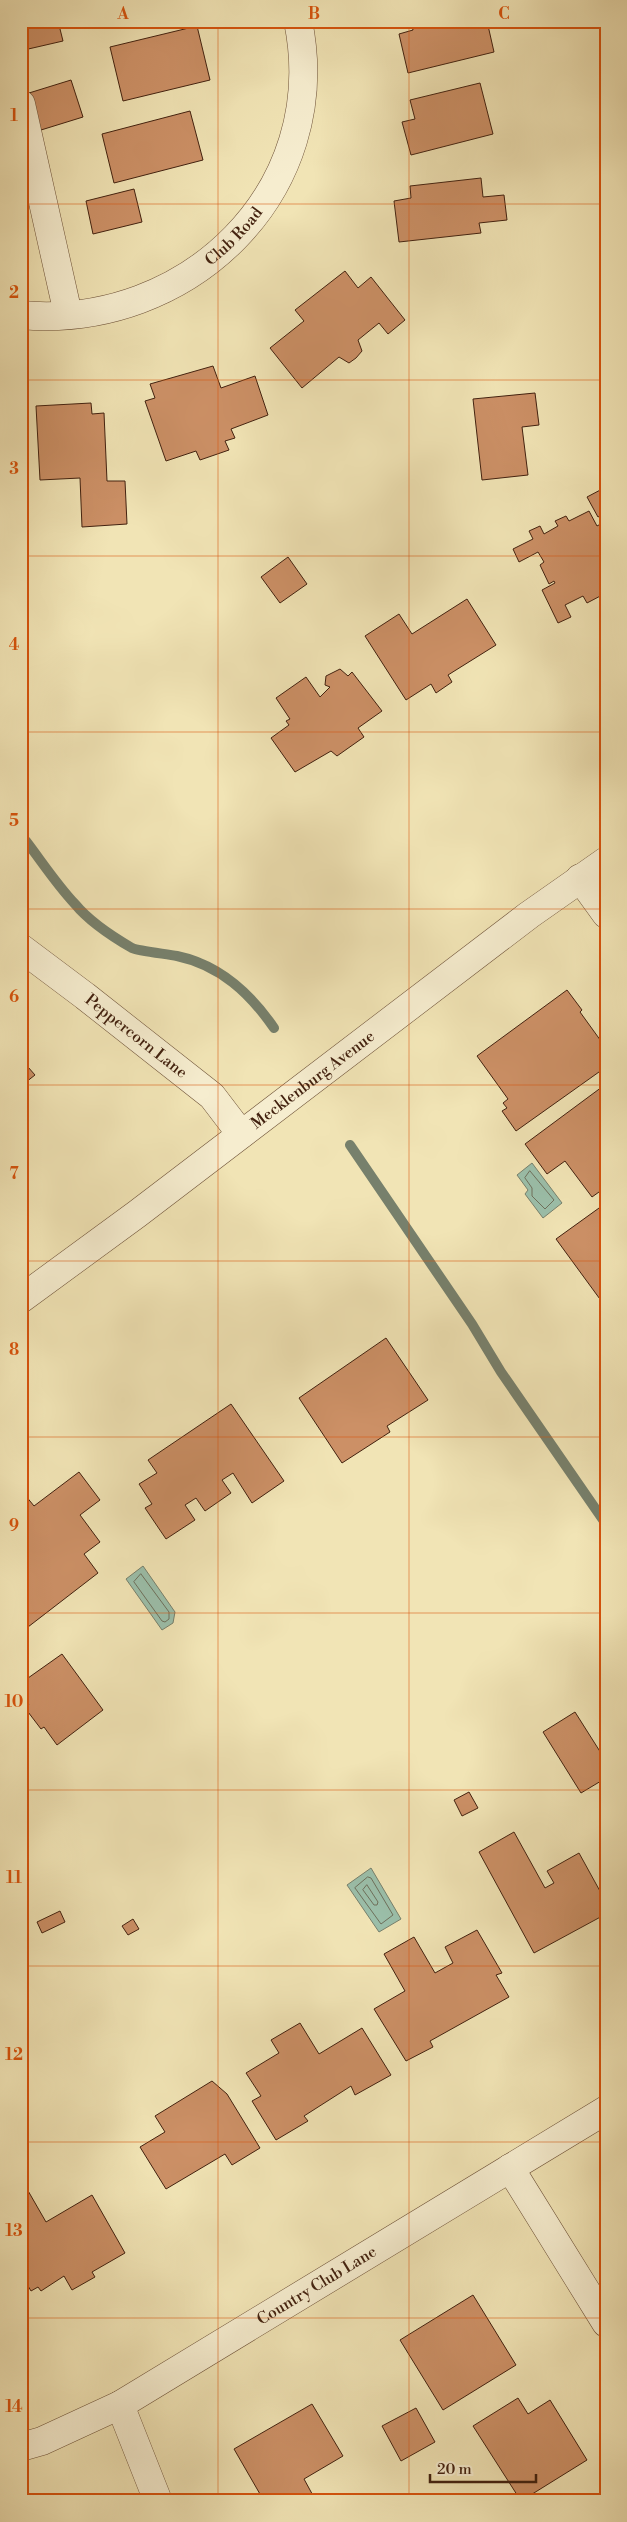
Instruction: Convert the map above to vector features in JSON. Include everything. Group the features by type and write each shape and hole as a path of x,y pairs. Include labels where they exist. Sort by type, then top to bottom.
{"street":[{"name":"Club Road","path":"21,315 68,314 130,302 164,290 198,271 232,241 259,210 285,164 296,132 302,104 304,74 298,21"},
{"path":"21,104 68,314"},
{"name":"Mecklenburg Avenue","path":"21,1299 580,878 606,861"},
{"path":"580,878 606,914"},
{"name":"Peppercorn Lane","path":"21,948 212,1096 241,1134"},
{"name":"Country Club Lane","path":"21,2448 42,2441 120,2405 606,2110"},
{"path":"510,2168 606,2323"},
{"path":"120,2405 158,2501"}],"water":[{"path":"532,1163 562,1203 543,1218 525,1194 528,1190 517,1175"},
{"path":"143,1566 175,1612 173,1623 162,1630 126,1579"},
{"path":"371,1868 401,1919 379,1932 347,1885"}],"building":[{"path":"21,21 58,21 63,41 24,50"},
{"path":"411,21 487,21 494,52 408,73 399,34 413,30"},
{"path":"197,26 210,80 123,101 110,47"},
{"path":"71,80 83,117 41,130 29,93"},
{"path":"480,83 493,134 411,155 402,122 415,119 410,100"},
{"path":"190,111 203,160 114,183 102,134"},
{"path":"481,178 483,197 504,195 507,220 479,223 481,233 399,242 394,201 411,198 410,186"},
{"path":"134,189 142,222 93,234 86,201"},
{"path":"345,271 358,288 371,277 405,320 388,334 379,323 358,340 362,351 356,358 349,363 339,357 302,388 270,348 304,321 295,310"},
{"path":"213,366 221,388 255,376 268,415 231,429 235,438 225,441 229,450 200,460 196,451 166,461 145,401 155,398 150,384"},
{"path":"535,393 539,425 522,427 528,475 482,480 473,399"},
{"path":"91,403 92,414 104,413 107,481 125,481 127,524 82,527 80,478 40,480 36,406"},
{"path":"606,487 606,513 598,517 587,497"},
{"path":"589,511 597,526 606,521 606,593 587,603 583,596 565,605 571,617 558,623 542,590 555,583 554,581 549,584 540,565 544,562 538,552 519,562 513,549 533,539 529,531 540,526 544,534 558,526 555,521 566,516 569,521"},
{"path":"288,557 307,584 280,603 261,577"},
{"path":"467,599 496,645 448,675 452,682 436,693 431,684 406,700 365,636 399,614 412,634"},
{"path":"340,669 348,676 352,672 382,711 358,728 364,737 337,756 331,751 295,772 271,738 289,725 286,721 290,719 276,698 306,677 320,697 330,687 325,685 326,676"},
{"path":"567,990 606,1048 606,1067 516,1131 502,1111 507,1108 503,1103 508,1099 477,1056"},
{"path":"21,1059 35,1075 21,1086"},
{"path":"606,1084 606,1187 592,1197 565,1161 547,1174 525,1144"},
{"path":"606,1203 606,1306 605,1306 556,1239"},
{"path":"386,1338 428,1400 387,1426 390,1432 342,1463 299,1398"},
{"path":"231,1404 284,1481 252,1503 233,1473 222,1480 231,1493 205,1511 196,1498 185,1505 195,1520 166,1539 145,1508 152,1504 139,1484 157,1473 148,1460"},
{"path":"79,1472 100,1500 80,1515 100,1542 84,1554 98,1573 28,1627 21,1618 21,1490 34,1506"},
{"path":"62,1654 103,1710 57,1745 44,1727 41,1729 25,1708 29,1705 21,1695 21,1683"},
{"path":"575,1712 606,1761 606,1778 581,1793 543,1732"},
{"path":"469,1792 478,1808 462,1816 454,1800"},
{"path":"514,1832 545,1888 554,1883 547,1871 579,1853 606,1902 606,1914 534,1953 479,1852"},
{"path":"60,1911 65,1922 42,1933 37,1922"},
{"path":"133,1919 139,1929 128,1935 122,1926"},
{"path":"477,1930 502,1973 496,1975 509,1997 430,2041 433,2047 406,2061 374,2009 405,1991 384,1954 414,1937 435,1973 453,1963 445,1947"},
{"path":"300,2023 319,2054 362,2028 391,2075 355,2095 351,2086 304,2116 308,2121 276,2140 252,2101 261,2096 246,2073 279,2053 271,2040"},
{"path":"212,2081 227,2094 260,2148 232,2165 225,2154 166,2189 140,2147 165,2132 155,2116"},
{"path":"27,2189 46,2222 92,2195 125,2253 92,2272 95,2277 72,2290 64,2276 41,2291 38,2287 31,2291 21,2274 21,2254 26,2250 21,2241 21,2192"},
{"path":"473,2295 516,2365 443,2410 400,2340"},
{"path":"518,2398 528,2414 550,2400 587,2460 521,2501 473,2426"},
{"path":"312,2404 343,2456 304,2479 316,2501 264,2501 234,2449"},
{"path":"416,2408 435,2442 401,2461 382,2426"}],"waterway":[{"path":"21,839 26,841 68,897 102,928 132,948 177,956 207,966 233,982 244,992 274,1028"},
{"path":"350,1145 472,1324 501,1372 606,1524"}]}
